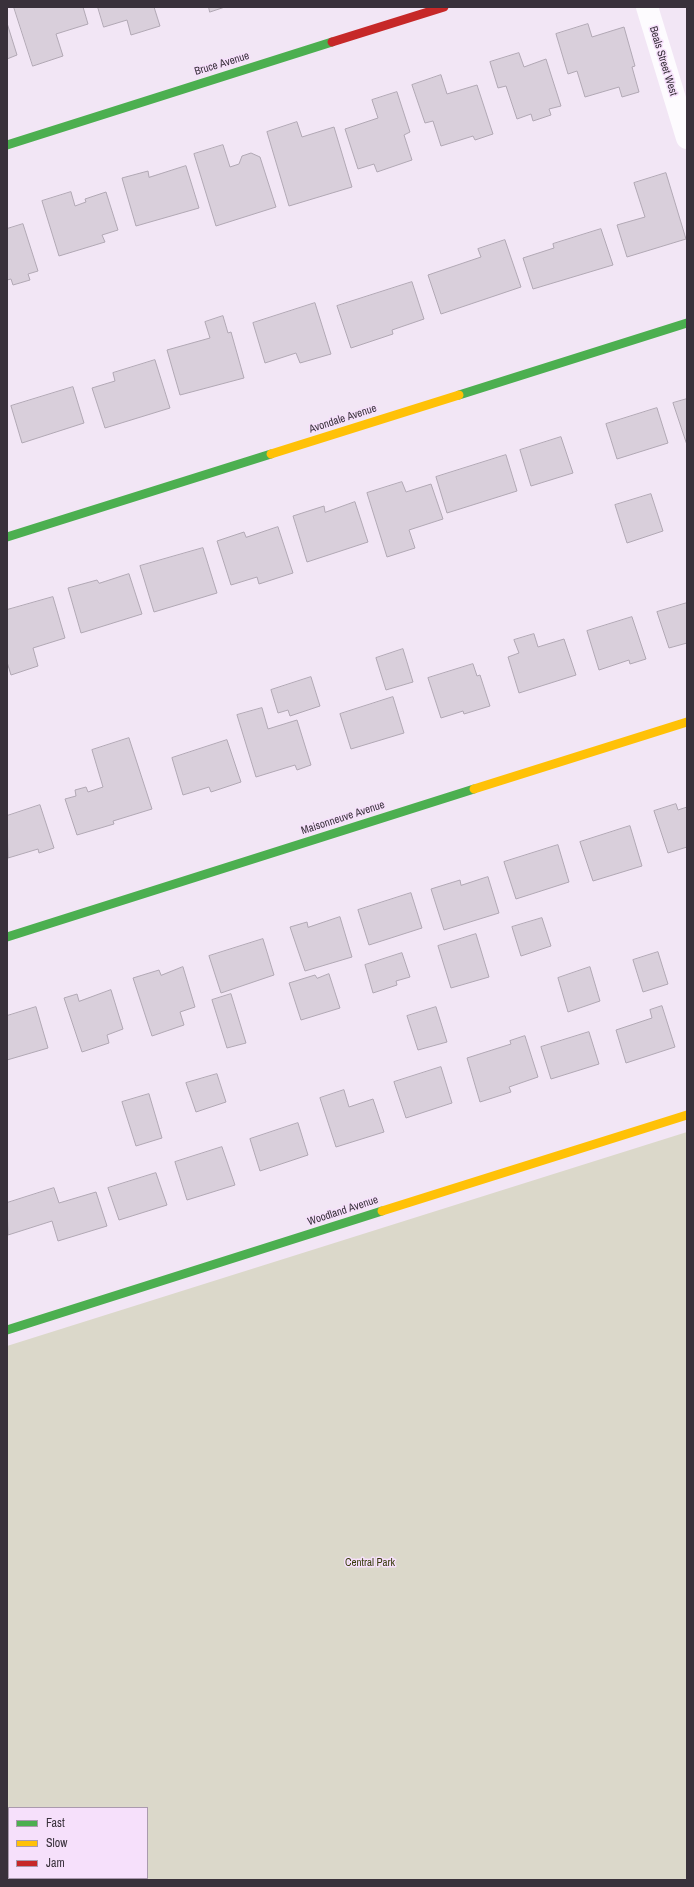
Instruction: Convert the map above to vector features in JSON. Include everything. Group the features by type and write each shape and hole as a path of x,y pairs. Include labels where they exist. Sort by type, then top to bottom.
{"street":[{"name":"Bruce Avenue","path":"7,145 444,7"},
{"name":"Beals Street West","path":"647,7 687,138"},
{"name":"Avondale Avenue","path":"7,537 687,323"},
{"name":"Maisonneuve Avenue","path":"7,937 687,722"},
{"name":"Woodland Avenue","path":"7,1330 687,1115"}],"green space":[{"name":"Central Park","path":"687,1132 687,1880 7,1880 7,1346"}],"building":[{"path":"14,7 83,7 88,24 56,34 63,56 33,66"},
{"path":"98,7 154,7 160,26 131,35 127,20 104,27"},
{"path":"209,7 225,7 210,12"},
{"path":"7,23 17,55 7,59"},
{"path":"588,24 592,37 624,27 635,66 632,67 639,92 622,97 619,87 585,97 577,71 568,74 556,34"},
{"path":"519,53 524,67 546,59 561,106 549,109 551,115 533,121 531,114 517,119 506,86 498,88 490,62"},
{"path":"441,75 447,94 477,85 493,134 475,140 473,136 441,146 433,121 425,123 412,85"},
{"path":"397,92 410,132 404,135 412,160 377,172 374,164 358,169 345,129 378,118 372,100"},
{"path":"297,122 302,137 334,127 352,187 289,206 267,132"},
{"path":"223,145 230,167 239,164 242,156 251,153 260,157 276,207 216,226 194,154"},
{"path":"186,166 199,208 136,226 122,178 148,171 149,177"},
{"path":"666,173 686,239 627,257 617,225 645,217 634,183"},
{"path":"71,192 75,206 86,202 85,199 106,192 118,230 102,235 105,242 59,256 42,201"},
{"path":"23,224 38,271 28,274 30,280 13,285 11,279 7,280 7,229"},
{"path":"601,229 613,265 533,289 523,258 554,248 553,244"},
{"path":"505,240 521,287 441,314 428,275 481,257 478,249"},
{"path":"412,282 424,319 392,330 393,334 351,348 337,306"},
{"path":"315,303 331,354 300,363 296,353 265,363 253,323"},
{"path":"223,316 228,333 231,332 244,378 180,395 167,350 210,338 205,322"},
{"path":"155,360 170,408 105,428 92,388 115,381 113,373"},
{"path":"73,387 84,423 22,443 11,406"},
{"path":"687,399 687,445 673,403"},
{"path":"657,408 668,443 617,459 606,424"},
{"path":"561,437 573,473 531,486 520,450"},
{"path":"506,455 517,491 447,513 436,477"},
{"path":"402,482 406,492 431,484 443,519 409,530 415,548 387,557 367,493"},
{"path":"651,494 663,531 627,543 615,505"},
{"path":"355,502 368,542 307,562 293,516 324,506 325,512"},
{"path":"278,527 293,573 259,584 257,577 231,585 217,541 244,532 246,537"},
{"path":"203,548 217,593 154,612 140,566"},
{"path":"129,574 142,614 81,633 68,588 97,580 99,583"},
{"path":"53,597 65,638 33,648 38,666 11,675 7,662 7,610"},
{"path":"687,603 687,643 669,648 657,612"},
{"path":"632,617 646,659 630,664 629,660 599,670 587,631"},
{"path":"534,634 538,647 564,639 576,675 519,693 508,657 519,653 514,640"},
{"path":"403,649 413,682 386,690 376,658"},
{"path":"473,664 477,676 480,675 490,706 464,714 463,711 441,718 428,678"},
{"path":"311,677 320,706 290,716 288,710 278,713 271,690"},
{"path":"393,697 404,733 351,749 340,714"},
{"path":"262,708 268,729 297,720 311,765 297,770 295,765 256,777 237,715"},
{"path":"129,738 152,809 113,821 114,824 77,835 65,799 76,796 75,790 86,787 88,792 103,787 92,750"},
{"path":"227,740 241,782 211,792 209,787 183,795 172,758"},
{"path":"676,804 678,810 687,807 687,847 668,853 654,811"},
{"path":"40,805 54,848 39,853 38,849 8,858 7,816"},
{"path":"630,826 642,866 593,881 580,842"},
{"path":"558,845 569,882 516,899 504,862"},
{"path":"488,877 499,913 444,930 431,889 460,880 461,885"},
{"path":"411,893 422,928 369,945 358,910"},
{"path":"340,917 352,957 305,971 290,927 307,922 308,927"},
{"path":"542,918 551,946 521,956 512,927"},
{"path":"476,934 489,977 451,988 438,946"},
{"path":"263,939 274,975 221,993 209,956"},
{"path":"658,952 668,984 643,992 633,960"},
{"path":"402,953 410,977 396,981 397,985 373,993 365,965"},
{"path":"183,967 195,1007 180,1012 184,1025 152,1036 133,978 159,970 161,975"},
{"path":"590,967 600,1001 568,1012 558,978"},
{"path":"329,974 340,1008 301,1020 289,983 315,975 317,978"},
{"path":"111,990 123,1029 107,1035 109,1043 82,1052 64,998 77,994 79,1001"},
{"path":"231,994 246,1043 227,1048 212,1000"},
{"path":"662,1006 675,1047 626,1063 616,1030 652,1018 650,1010"},
{"path":"36,1007 48,1048 7,1060 7,1016"},
{"path":"436,1007 447,1042 418,1050 407,1016"},
{"path":"589,1032 599,1064 551,1079 541,1047"},
{"path":"525,1036 538,1077 509,1087 511,1092 480,1102 467,1058 511,1044 510,1041"},
{"path":"441,1067 452,1103 406,1118 394,1082"},
{"path":"217,1074 226,1102 196,1112 186,1083"},
{"path":"344,1090 349,1107 373,1099 384,1132 336,1147 320,1098"},
{"path":"149,1094 162,1138 136,1146 122,1102"},
{"path":"298,1123 308,1155 260,1171 250,1139"},
{"path":"222,1147 235,1185 187,1200 175,1162"},
{"path":"156,1173 167,1205 119,1220 108,1188"},
{"path":"54,1188 59,1203 96,1192 107,1226 58,1241 52,1221 8,1235 7,1203"}],"traffic: fast":[{"path":"7,145 332,42"},
{"path":"459,395 687,323"},
{"path":"7,537 271,454"},
{"path":"7,937 474,789"},
{"path":"7,1330 382,1211"}],"traffic: slow":[{"path":"271,454 459,395"},
{"path":"474,789 687,722"},
{"path":"382,1211 687,1115"}],"traffic: jam":[{"path":"332,42 444,7"}]}
